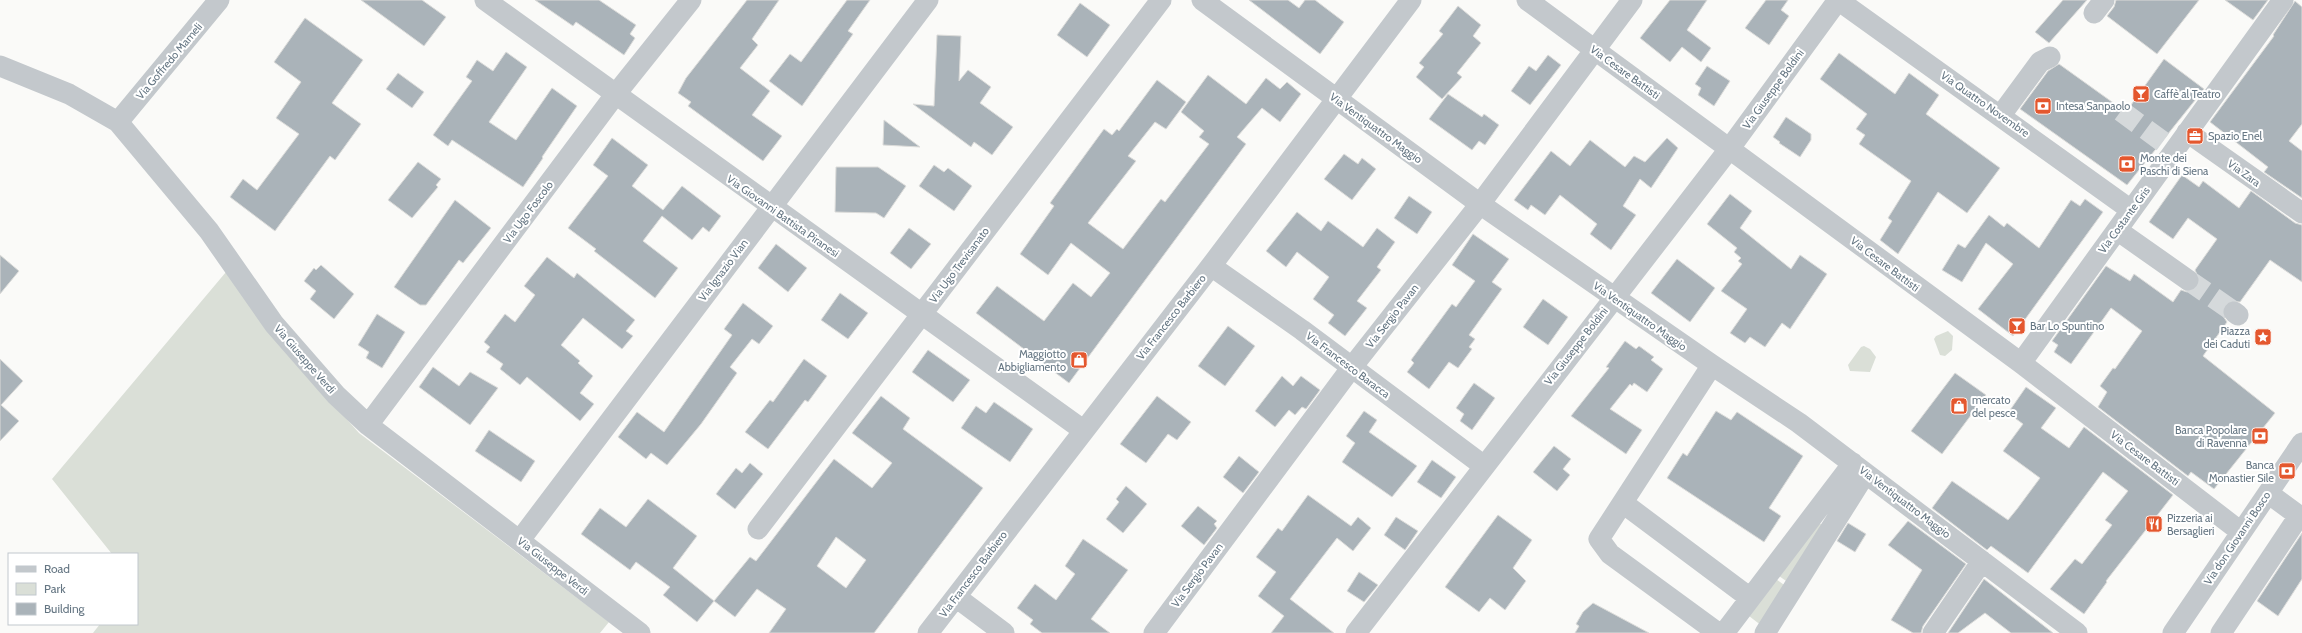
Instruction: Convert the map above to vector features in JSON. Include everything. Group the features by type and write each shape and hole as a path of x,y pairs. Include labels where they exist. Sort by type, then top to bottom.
{"street":[{"name":"Via Goffredo Mameli","path":"118,122 219,0"},
{"name":"Via Giovanni Battista Piranesi","path":"485,0 770,207 1083,430"},
{"name":"Via Ugo Foscolo","path":"368,425 615,95 691,0"},
{"name":"Via Ignazio Vian","path":"520,540 770,207 928,0"},
{"name":"Via Ugo Trevisanato","path":"758,529 1161,0"},
{"name":"Via Ventiquattro Maggio","path":"1202,0 1336,100 1480,204 1712,365 1793,419 1857,471 1982,561 2077,633"},
{"name":"Via Francesco Barbiero","path":"928,633 1083,430 1211,266 1411,0"},
{"name":"Via Cesare Battisti","path":"1527,0 2020,363 2241,532"},
{"name":"Via Sergio Pavan","path":"1154,633 1352,367 1480,204 1632,0"},
{"name":"Via Quattro Novembre","path":"1838,0 2002,116 2131,210"},
{"name":"Via Giuseppe Boldini","path":"1356,633 1730,148 1838,0"},
{"name":"Via Costante Gris","path":"2020,363 2283,0"},
{"path":"2002,116 2040,62 2050,57"},
{"name":"Via Giuseppe Verdi","path":"0,66 69,94 118,122 209,231 274,324 336,395 368,425 640,633"},
{"name":"Via Zara","path":"2187,132 2302,213"},
{"path":"2117,230 2188,280"},
{"name":"Via Francesco Baracca","path":"1211,266 1352,367 1484,466"},
{"path":"1712,365 1599,539 1607,550 1718,633"},
{"name":"Via don Giovanni Bosco","path":"2172,630 2302,443"},
{"path":"1724,633 1750,598 1857,471"},
{"path":"1765,633 1857,471"},
{"path":"2221,633 2301,517 2268,493"},
{"path":"1623,503 1750,598"},
{"path":"1933,633 1982,561"},
{"path":"956,597 1004,633"}],"green space":[{"path":"226,272 266,328 359,433 609,622 600,633 93,633 99,625 138,625 138,553 111,553 52,479"},
{"path":"1948,331 1953,336 1952,350 1945,356 1940,355 1934,339 1936,336"},
{"path":"1864,346 1870,349 1876,357 1870,372 1850,371 1848,365 1861,347"},
{"path":"1819,523 1824,526 1789,583 1779,576"},
{"path":"1776,579 1787,587 1762,626 1749,616"}],"building":[{"path":"361,0 422,0 446,17 424,46"},
{"path":"535,0 599,0 636,25 630,34 635,38 624,55 576,22 573,26"},
{"path":"747,0 779,0 752,39 758,45 740,68 770,91 752,115 782,136 763,161 688,106 691,102 678,93 686,78"},
{"path":"847,0 870,0 848,31 853,34 802,106 769,81 790,54 801,62"},
{"path":"1249,0 1288,0 1299,8 1305,0 1315,0 1344,22 1320,54"},
{"path":"1670,0 1707,0 1687,30 1711,48 1701,62 1682,47 1670,62 1640,38"},
{"path":"1766,0 1788,0 1781,10 1789,16 1769,45 1745,28"},
{"path":"2063,0 2087,0 2049,43 2035,32"},
{"path":"2116,0 2199,0 2157,54 2107,16 2114,7"},
{"path":"2225,0 2268,0 2253,20"},
{"path":"2295,1 2302,7 2302,124 2289,141 2302,151 2302,198 2264,172 2268,167 2210,122 2274,36 2273,35"},
{"path":"1080,3 1110,25 1087,57 1057,35"},
{"path":"1458,6 1481,25 1473,36 1481,43 1457,73 1462,77 1442,99 1416,77 1424,67 1419,63 1443,34 1439,31"},
{"path":"305,18 363,60 332,103 361,124 335,160 330,156 275,231 230,197 243,179 257,190 299,134 276,118 301,82 274,62"},
{"path":"937,35 961,36 959,81 968,70 991,87 980,103 1013,127 992,155 974,142 971,147 913,104 934,106"},
{"path":"506,52 527,67 489,122 516,140 552,88 577,106 523,187 452,140 448,146 433,135 472,81 466,77 477,60 493,71"},
{"path":"1839,53 1895,94 1909,73 1939,95 1926,114 2000,168 1967,213 1938,192 1898,254 1880,240 1892,221 1888,218 1911,181 1859,144 1865,135 1856,129 1867,114 1820,79"},
{"path":"1548,55 1561,65 1530,105 1511,91 1529,66 1536,71"},
{"path":"2164,59 2204,89 2127,185 2020,109 2048,71 2059,64 2126,112"},
{"path":"1707,66 1730,81 1714,106 1698,95 1701,88 1695,84"},
{"path":"398,73 424,92 412,108 386,89"},
{"path":"1208,75 1246,104 1266,78 1280,89 1287,82 1301,94 1280,122 1262,108 1237,137 1246,144 1069,383 976,313 997,286 1044,321 1073,283 1091,297 1110,273 1071,243 1048,275 1020,254 1054,206 1050,203 1104,129 1112,135 1117,129 1119,131 1157,80 1186,102 1166,129 1155,122 1128,156 1136,161 1088,223 1123,249 1161,199 1165,202 1209,144 1199,137 1204,131 1181,112"},
{"path":"1448,94 1482,117 1484,114 1499,125 1485,145 1479,141 1472,150 1429,119"},
{"path":"1786,117 1811,134 1811,140 1800,157 1779,143 1780,142 1773,137"},
{"path":"884,120 920,147 883,145"},
{"path":"612,138 648,165 632,186 663,210 682,186 721,216 709,232 703,227 692,240 662,216 643,241 678,268 655,298 594,251 596,249 568,228 608,176 593,165"},
{"path":"1667,138 1678,148 1651,188 1640,179 1623,206 1636,215 1611,250 1590,234 1597,224 1560,195 1545,215 1531,205 1528,210 1514,200 1551,151 1570,166 1590,140 1625,167 1634,156 1645,162"},
{"path":"1344,154 1358,164 1362,158 1376,169 1352,200 1324,179"},
{"path":"418,162 441,179 436,185 438,187 412,218 388,200"},
{"path":"934,165 944,172 948,168 972,186 954,211 919,186"},
{"path":"836,167 878,167 906,186 884,218 876,213 835,212"},
{"path":"2182,175 2199,187 2203,181 2239,208 2251,191 2295,223 2302,225 2302,282 2270,260 2240,302 2230,301 2224,305 2223,316 2227,322 2203,356 2275,413 2214,489 2191,472 2188,476 2098,407 2107,392 2100,386 2113,368 2115,369 2142,331 2111,308 2071,364 2054,352 2058,345 2052,341 2106,266 2130,281 2134,274 2173,302 2181,290 2187,292 2198,287 2200,281 2195,270 2217,239 2188,218 2173,239 2149,222"},
{"path":"1730,194 1752,211 1740,228 1791,269 1800,255 1827,274 1790,329 1782,323 1765,347 1750,337 1745,343 1730,333 1747,309 1721,291 1742,264 1738,261 1741,258 1734,252 1737,248 1707,224"},
{"path":"1409,196 1432,212 1417,234 1394,218"},
{"path":"2085,199 2103,212 2013,336 1978,309 2013,264 1986,243 1962,282 1942,270 1958,244 1965,248 1989,215 2004,227 2007,223 2039,248 2071,200 2080,206"},
{"path":"455,200 491,228 463,263 459,260 426,305 420,305 394,287"},
{"path":"1297,212 1321,231 1328,221 1363,247 1377,228 1395,242 1377,267 1381,270 1357,301 1367,308 1345,336 1328,323 1334,315 1313,299 1329,277 1297,252 1286,267 1266,251"},
{"path":"909,228 931,244 911,269 890,253"},
{"path":"1473,234 1509,259 1492,282 1502,289 1469,335 1475,339 1469,347 1472,349 1458,368 1449,362 1429,389 1407,372 1414,363 1411,360 1452,304 1456,307 1475,281 1452,265"},
{"path":"776,244 807,268 788,292 758,268"},
{"path":"0,255 19,271 0,294"},
{"path":"547,257 574,278 577,273 635,320 626,331 633,336 622,349 583,318 561,345 580,361 578,363 593,376 580,393 594,404 580,421 527,377 520,385 500,369 503,364 486,352 490,347 484,342 505,314 515,322 535,295 524,286"},
{"path":"1677,259 1715,288 1690,322 1651,293"},
{"path":"321,265 354,294 334,319 310,299 316,291 304,281 314,268 316,270"},
{"path":"840,293 868,313 848,339 821,320"},
{"path":"1543,299 1568,317 1548,345 1523,327"},
{"path":"743,303 773,326 759,344 752,339 730,367 737,373 701,424 667,465 651,453 646,459 618,437 637,412 664,432 732,335 724,329"},
{"path":"377,314 405,332 382,368 366,358 369,352 358,345"},
{"path":"1228,326 1255,346 1225,386 1198,366"},
{"path":"1625,341 1636,349 1639,346 1654,357 1651,360 1663,369 1647,392 1634,383 1632,386 1630,384 1610,409 1642,430 1626,454 1571,416 1609,368 1606,367"},
{"path":"928,350 970,380 953,402 912,372"},
{"path":"0,359 23,381 1,405 19,421 0,441"},
{"path":"804,359 827,376 808,402 805,400 768,449 745,432 770,400 773,402"},
{"path":"433,367 459,386 470,372 498,388 470,425 419,387"},
{"path":"1955,373 1986,395 1942,454 1911,431"},
{"path":"1282,376 1293,386 1301,376 1320,390 1306,409 1302,407 1295,415 1289,410 1275,427 1255,411"},
{"path":"1474,383 1495,398 1472,430 1460,421 1464,414 1456,408"},
{"path":"2026,387 2056,408 2041,428 2069,448 2084,427 2173,495 2106,581 2107,582 2084,614 2050,589 2075,559 2082,564 2112,525 2105,520 2128,491 2103,472 2028,573 1991,546 1987,550 1932,508 1952,481 2008,520 2017,509 2040,478 2003,451 2023,424 2008,413"},
{"path":"881,396 910,418 903,429 983,488 874,633 769,633 786,609 757,589 735,617 714,601 750,557 756,561 834,459 872,488 892,463 852,433","holes":["836,537 866,560 846,588 817,566"]},
{"path":"1157,396 1191,422 1177,440 1168,434 1146,463 1120,444"},
{"path":"994,402 1033,429 1010,462 961,428 976,406 986,413"},
{"path":"1364,411 1377,420 1369,432 1417,466 1392,497 1342,462 1355,443 1346,436"},
{"path":"1716,411 1731,420 1737,412 1803,456 1769,508 1781,516 1764,542 1667,478 1683,453 1687,456"},
{"path":"489,430 535,461 521,482 475,451"},
{"path":"1554,446 1571,459 1563,469 1570,475 1557,491 1533,472"},
{"path":"1239,456 1259,472 1243,493 1223,477"},
{"path":"1432,460 1456,477 1441,498 1417,482"},
{"path":"750,463 763,474 735,509 716,494 736,468 742,473"},
{"path":"1126,486 1147,504 1123,533 1106,519 1119,502 1116,499"},
{"path":"1308,495 1351,526 1358,517 1371,528 1353,551 1337,538 1290,599 1334,633 1271,633 1284,616 1258,596 1276,572 1256,557 1278,528 1282,531"},
{"path":"648,499 697,536 673,568 714,601 697,622 663,595 670,587 636,562 630,570 581,534 600,508 626,527"},
{"path":"1198,506 1217,521 1214,524 1217,528 1204,545 1181,526"},
{"path":"1498,515 1532,540 1513,568 1526,581 1505,610 1490,598 1479,612 1445,587"},
{"path":"1396,517 1418,531 1405,550 1384,535"},
{"path":"1908,521 1966,564 1923,626 1921,633 1913,633 1891,620 1922,570 1888,545"},
{"path":"1848,523 1866,534 1855,552 1837,541"},
{"path":"2302,533 2302,579 2278,616 2257,601"},
{"path":"1083,539 1128,570 1091,619 1110,633 1042,633 1030,624 1033,620 1017,608 1035,584 1056,600 1075,574 1065,566"},
{"path":"1359,572 1378,585 1364,602 1347,591"},
{"path":"1984,579 2053,633 2011,633 1985,613 1958,633 1948,633"},
{"path":"1593,603 1649,633 1575,633 1579,626 1576,624 1583,612"}],"tunnel":[{"path":"2121,111 2174,150"},
{"path":"2188,280 2234,312"}],"place":[{"name":"Caffè al Teatro","path":"2141,94"},
{"name":"Intesa Sanpaolo","path":"2043,106"},
{"name":"Spazio Enel","path":"2195,136"},
{"name":"Monte dei Paschi di Siena","path":"2127,164"},
{"name":"Bar Lo Spuntino","path":"2017,326"},
{"name":"Piazza dei Caduti","path":"2263,337"},
{"name":"Maggiotto Abbigliamento","path":"1079,360"},
{"name":"mercato del pesce","path":"1959,406"},
{"name":"Banca Popolare di Ravenna","path":"2260,436"},
{"name":"Banca Monastier Sile","path":"2287,471"},
{"name":"Pizzeria ai Bersaglieri","path":"2154,524"}]}
